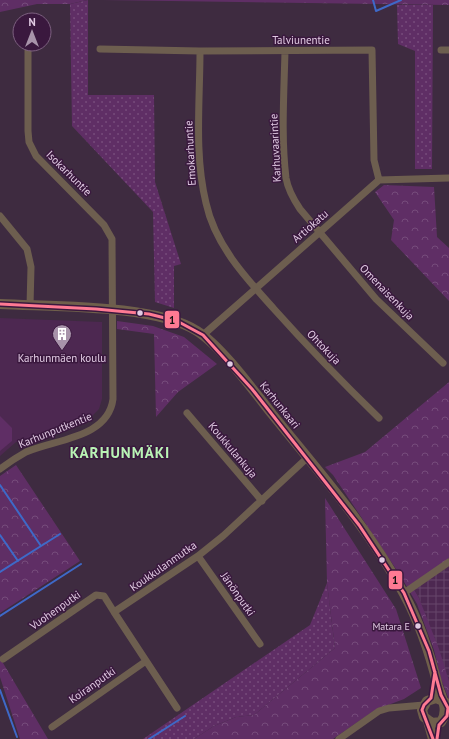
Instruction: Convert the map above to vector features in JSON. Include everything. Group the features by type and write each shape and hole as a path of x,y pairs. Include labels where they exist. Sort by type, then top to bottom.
{"street":[{"name":"Talviunentie","path":"100,49 200,51 372,50 374,160 379,180"},
{"path":"441,50 449,50"},
{"name":"Emokarhuntie","path":"200,51 201,180 206,205 226,250 255,288"},
{"name":"Karhuvaarintie","path":"285,51 284,124 286,180 292,196 300,209 319,233"},
{"name":"Isokarhuntie","path":"28,52 29,142 36,156 104,225 112,239 113,310"},
{"path":"379,180 449,178"},
{"name":"Artiokatu","path":"203,335 379,180"},
{"path":"0,216 29,254 31,266 30,306"},
{"name":"Omenaisenkuja","path":"319,233 376,299 443,363"},
{"name":"Ohtokuja","path":"255,288 313,353 379,418"},
{"name":"Karhunkaari","path":"0,304 113,310 167,318 187,325 203,335 231,364 308,458 360,525 404,593 419,626 435,672 446,713"},
{"name":"Karhunputkentie","path":"0,469 27,452 97,427 107,417 110,412 113,399 113,310"},
{"name":"Koukkulankuja","path":"187,413 262,501"},
{"name":"Koukkulanmutka","path":"114,612 198,556 262,501 308,458"},
{"name":"Jänönputki","path":"198,556 260,644"},
{"path":"404,593 449,562"},
{"name":"Vuohenputki","path":"3,659 96,595 104,596 114,612"},
{"path":"114,612 177,708"},
{"name":"Koiranputki","path":"52,727 146,661"},
{"name":"Karhunkaari","path":"433,739 426,709 435,672"},
{"path":"426,709 436,698 446,713"},
{"path":"340,739 379,712 389,708 426,709 437,723 446,713"},
{"path":"437,739 446,713"}],"shaded area":[{"path":"0,318 102,322 102,399 99,409 87,421 16,442 0,456"},
{"path":"449,558 449,681 419,598 412,585"}],"green space":[{"path":"0,0 87,0 70,4 37,4 0,12"},
{"path":"88,0 88,95 154,95 155,182 181,264 174,266 174,308 155,302 153,212 72,126 70,4"},
{"path":"103,0 449,0 449,5"},
{"path":"397,5 433,5 432,169 415,169 415,51 398,44"},
{"path":"384,185 434,187 437,237 449,248 449,301 391,240 394,220 375,192"},
{"path":"117,321 153,326 184,337 217,364 178,392 156,417 154,334 117,329"},
{"path":"449,382 449,558 412,586 419,598 439,649 449,681 449,700 441,679 434,650 417,604 400,575 333,475 325,467 365,452"},
{"path":"0,416 12,428 12,441 0,451"},
{"path":"16,465 80,561 0,613 0,476"},
{"path":"325,498 396,609 421,688 404,699 375,710 333,739 194,739 214,726 236,717 254,715 335,648 327,583"},
{"path":"327,583 335,648 254,715 236,717 214,726 194,739 143,739 310,625"},
{"path":"0,658 48,739 20,739 0,677"}],"waterway":[{"path":"373,0 376,11 401,0"},
{"path":"0,485 41,546"},
{"path":"0,572 60,534"},
{"path":"0,535 18,561"},
{"path":"0,616 81,564"},
{"path":"0,690 17,737"},
{"path":"149,739 185,716"}],"transit line":[{"name":"1","path":"0,304 96,309 149,314 177,321 203,335 252,389 359,525 404,593 429,651 441,695 448,708 447,716 439,725 437,739"},
{"name":"1","path":"433,739 422,710 424,705 431,698 435,672"}],"place":[{"name":"Karhunmäen koulu","path":"62,351"},
{"name":"Matara E","path":"418,626"}],"district":[{"name":"KARHUNMÄKI","path":"120,453"}]}
